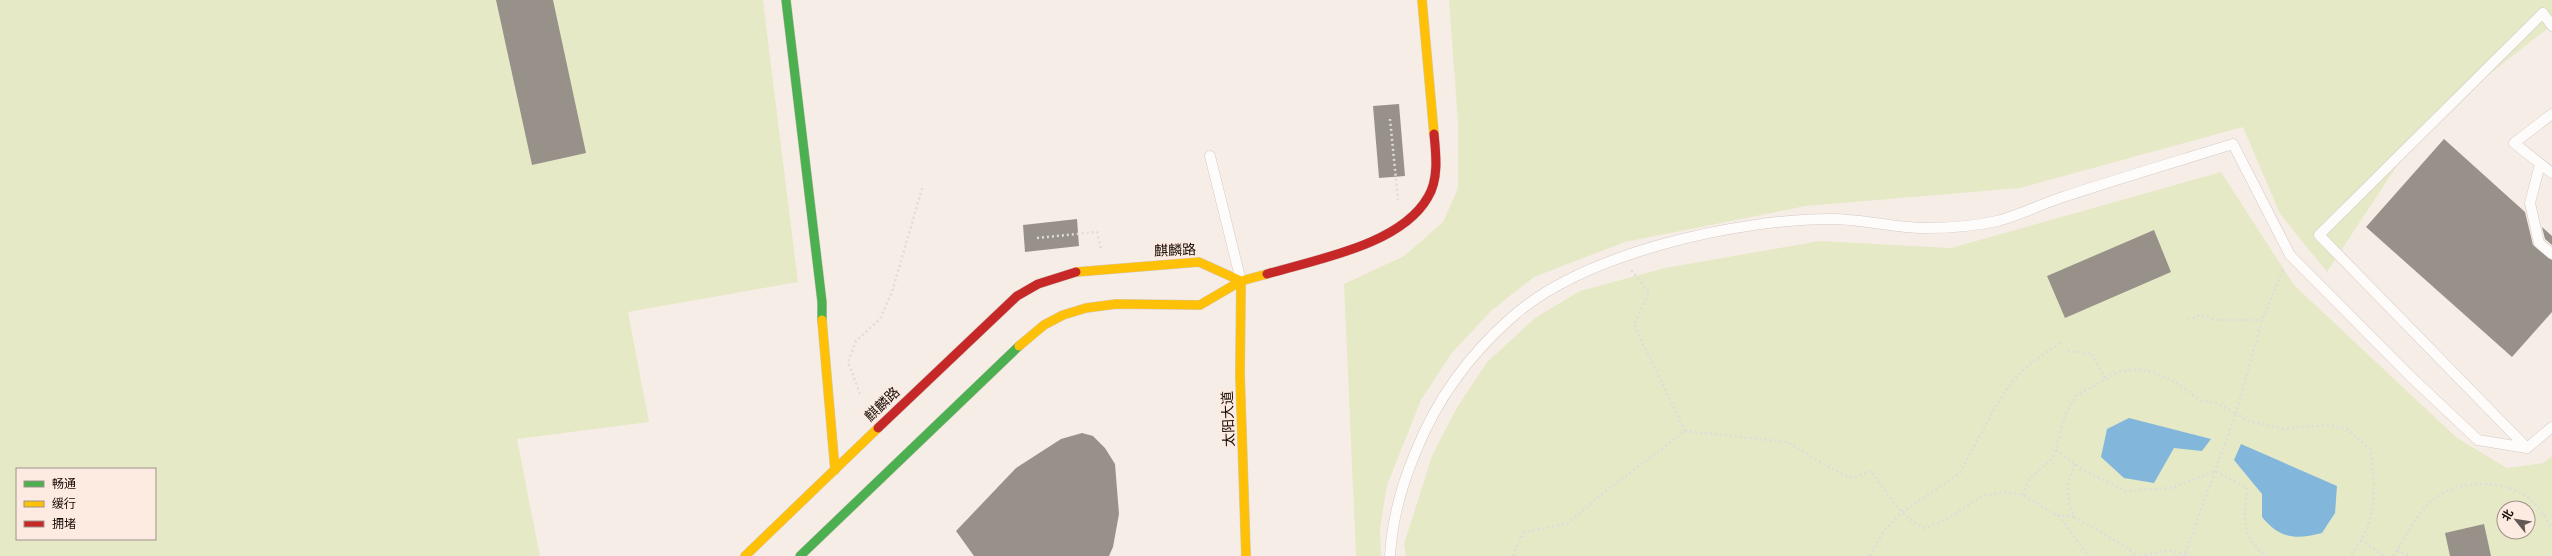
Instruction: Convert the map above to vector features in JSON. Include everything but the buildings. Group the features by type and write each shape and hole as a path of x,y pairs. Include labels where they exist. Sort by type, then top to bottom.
{"main road":[{"path":"786,0 822,302 822,330 835,470"},
{"path":"800,556 1006,357 1044,325 1063,315 1086,308 1116,304 1200,305 1241,281 1340,253 1400,227 1416,214 1429,196 1434,179 1436,155 1422,0"},
{"name":"麒麟路","path":"745,556 1017,296 1058,276 1106,268 1199,262 1241,281"},
{"name":"太阳大道","path":"1241,281 1240,375 1246,556"}],"lane":[{"path":"2527,448 2319,235 2543,13 2552,26"},
{"path":"2552,114 2514,143 2552,173"},
{"path":"1390,556 1396,515 1410,464 1434,409 1452,382 1512,317 1564,282 1621,258 1706,234 1740,227 1792,221 1832,219 1862,220 1924,228 1996,221 2233,144 2290,255 2410,376 2478,440 2527,448 2552,427"},
{"path":"1210,156 1241,281"},
{"path":"2540,164 2530,203 2539,243 2552,254"}],"path":[{"path":"1390,119 1400,227"},
{"path":"860,394 848,362 856,341 880,319 892,292 923,185"},
{"path":"1037,238 1097,232 1106,268"},
{"path":"2185,554 2236,413 2262,320 2290,255"},
{"path":"1621,258 1649,292 1634,325 1685,431"},
{"path":"2188,320 2200,315 2217,320 2262,320"},
{"path":"1870,556 1885,529 1901,513 1960,473 1993,410 2011,383 2030,364 2062,341"},
{"path":"2068,351 2091,354 2105,378"},
{"path":"2023,495 2029,479 2053,458 2060,429 2076,396 2105,378 2118,372 2138,369 2156,374 2175,382 2201,401 2216,403 2248,421 2283,429 2327,425 2347,429 2359,438 2370,449 2374,505 2367,531 2350,556"},
{"path":"1513,556 1523,533 1568,523 1606,491 1685,431 1787,442 1836,471 1852,478 1871,471 1901,513 1912,523 1925,528 1945,520 1983,496 2004,492 2023,495 2056,515 2088,556"},
{"path":"2056,450 2075,464 2126,491 2172,488 2215,471 2247,488 2243,525 2257,550 2267,556"},
{"path":"2074,517 2068,502 2067,482 2075,464"},
{"path":"2393,556 2427,505 2440,495 2460,486 2499,486 2521,493 2539,508 2552,530"},
{"path":"2056,515 2074,517 2125,546 2136,556"},
{"path":"2361,540 2385,556"},
{"path":"2140,556 2168,550 2190,556"},
{"path":"2397,550 2411,556"}],"green space":[{"path":"0,0 763,0 798,282 628,312 649,422 517,439 540,556 0,556"},
{"path":"1449,0 2552,0 2552,25 2423,126 2327,272 2280,214 2243,127 2020,188 1806,206 1625,242 1534,277 1491,311 1451,354 1421,400 1387,485 1380,529 1381,556 1356,556 1344,284 1404,256 1443,222 1458,188 1458,123"},
{"path":"2221,172 2294,285 2457,438 2507,468 2543,463 2552,456 2552,556 1406,556 1404,544 1432,456 1456,409 1487,362 1535,318 1580,291 1665,268 1820,241 1951,248"}],"water":[{"path":"2129,418 2211,439 2202,451 2174,448 2154,483 2124,478 2101,457 2107,429"},
{"path":"2241,444 2337,486 2335,513 2322,533 2304,537 2289,536 2275,530 2262,517 2262,494 2234,460"}],"traffic: fast":[{"path":"786,0 822,302 822,320"},
{"path":"800,556 1019,346"}],"traffic: slow":[{"path":"1422,0 1434,134"},
{"path":"1076,272 1199,262 1241,281"},
{"path":"1019,346 1044,325 1063,315 1086,308 1116,304 1200,305 1241,281 1267,274"},
{"path":"1241,281 1240,375 1246,556"},
{"path":"822,320 835,470"},
{"path":"745,556 878,428"}],"traffic: jam":[{"path":"1267,274 1333,256 1378,239 1398,227 1415,213 1428,197 1434,182 1436,166 1434,134"},
{"path":"878,428 1017,296 1038,284 1076,272"}]}
